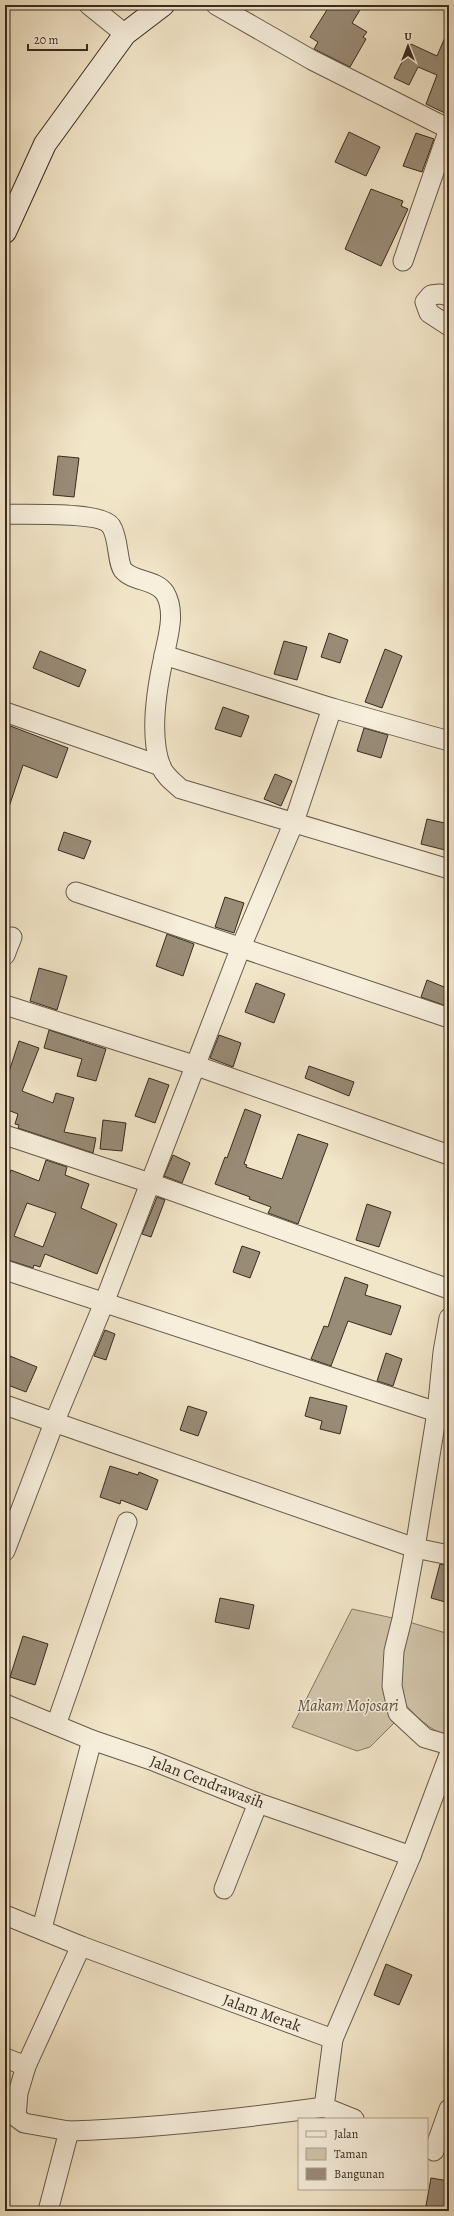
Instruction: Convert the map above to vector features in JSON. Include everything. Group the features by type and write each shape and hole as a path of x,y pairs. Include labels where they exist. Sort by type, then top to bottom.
{"main road":[{"path":"5,232 45,144 125,34 163,5"}],"street":[{"path":"89,5 125,34"},
{"path":"216,5 312,60 449,129 403,261"},
{"path":"449,296 440,294 431,295 425,302 429,313 449,326"},
{"path":"5,514 80,516 105,520 111,526 117,541 123,569 130,575 152,583 164,593 170,609 169,634 158,687 155,723 161,766 166,777 181,789 449,869"},
{"path":"164,655 332,708 449,741"},
{"path":"5,1551 54,1423 104,1303 197,1066 241,947 294,822 332,708"},
{"path":"5,712 161,766"},
{"path":"76,892 449,1018"},
{"path":"5,955 12,937"},
{"path":"5,1005 197,1066 449,1155"},
{"path":"5,1135 150,1183 449,1289"},
{"path":"5,1270 443,1414"},
{"path":"449,1318 443,1352 443,1414 402,1619 394,1651 392,1686 398,1713 424,1738 449,1745"},
{"path":"5,1405 415,1548 449,1555"},
{"path":"56,1725 127,1522"},
{"name":"Jalan Cendrawasih","path":"5,1704 92,1740 151,1760 258,1803 411,1856"},
{"path":"42,1928 92,1740"},
{"path":"324,2107 333,2039 411,1856 449,1755"},
{"path":"224,1889 258,1803"},
{"name":"Jalam Merak","path":"5,1915 42,1928 81,1946 333,2039"},
{"path":"81,1946 26,2066 18,2093 16,2117 24,2123 69,2131 143,2129 240,2119 324,2107 352,2118"},
{"path":"5,2058 26,2066"},
{"path":"437,2152 449,2109"},
{"path":"48,2211 69,2131"}],"green space":[{"name":"Makam Mojosari","path":"352,1609 397,1619 388,1646 384,1670 387,1693 397,1720 370,1747 357,1751 292,1727"},
{"name":"Makam Mojosari","path":"409,1622 449,1634 449,1736 442,1734 429,1726 417,1717 402,1701 400,1654"}],"building":[{"path":"330,5 363,5 352,23 367,32 363,37 366,39 350,67 314,49 318,42 310,37"},
{"path":"449,28 449,115 426,104 437,75 418,67 409,85 394,78 411,44 437,56"},
{"path":"349,132 380,147 366,176 335,162"},
{"path":"416,133 434,139 422,172 403,166"},
{"path":"371,189 403,201 401,206 408,209 381,266 345,249"},
{"path":"58,456 79,458 74,497 53,495"},
{"path":"329,633 348,640 340,663 321,657"},
{"path":"284,641 307,647 297,680 274,674"},
{"path":"385,649 402,656 382,708 365,702"},
{"path":"40,651 86,670 79,687 33,668"},
{"path":"223,707 249,716 241,737 215,729"},
{"path":"5,724 68,748 57,778 23,765 8,810 5,810"},
{"path":"364,728 388,735 381,758 357,751"},
{"path":"275,774 292,781 281,806 264,799"},
{"path":"427,819 449,824 449,851 421,844"},
{"path":"64,832 91,841 84,859 58,850"},
{"path":"225,897 244,903 234,933 215,927"},
{"path":"167,934 194,944 183,976 156,966"},
{"path":"39,968 67,976 57,1010 30,1001"},
{"path":"427,980 449,989 446,1006 421,997"},
{"path":"256,983 285,994 274,1023 245,1012"},
{"path":"49,1030 106,1049 96,1081 77,1076 82,1059 44,1048"},
{"path":"219,1035 241,1043 233,1067 210,1058"},
{"path":"19,1041 39,1048 22,1091 53,1103 56,1093 74,1098 64,1132 96,1138 93,1153 18,1128 19,1125 15,1124 18,1114 5,1109 5,1084"},
{"path":"309,1066 354,1082 349,1096 305,1078"},
{"path":"149,1078 169,1085 155,1123 135,1116"},
{"path":"245,1109 261,1115 244,1164 247,1165 246,1167 282,1179 298,1134 328,1144 298,1224 268,1213 271,1207 249,1199 250,1197 215,1184 225,1157 227,1158"},
{"path":"103,1120 126,1123 122,1151 100,1149"},
{"path":"173,1155 190,1163 182,1183 164,1176"},
{"path":"46,1160 67,1167 65,1175 89,1184 81,1208 117,1224 97,1274 45,1254 40,1267 34,1265 33,1268 5,1259 5,1186 11,1170 39,1181","holes":["27,1203 56,1213 43,1247 14,1236"]},
{"path":"157,1197 165,1200 151,1237 142,1234"},
{"path":"367,1204 391,1212 379,1247 356,1240"},
{"path":"242,1246 260,1252 250,1278 233,1272"},
{"path":"345,1277 368,1285 365,1295 401,1306 391,1335 348,1321 331,1366 311,1359 324,1326 328,1327"},
{"path":"105,1330 115,1334 106,1360 94,1356"},
{"path":"386,1353 402,1359 393,1386 377,1381"},
{"path":"5,1354 37,1367 26,1392 5,1384"},
{"path":"310,1397 347,1406 340,1434 320,1429 322,1421 305,1416"},
{"path":"188,1406 207,1412 198,1436 180,1430"},
{"path":"110,1466 138,1475 139,1472 158,1480 147,1510 121,1500 120,1504 100,1497"},
{"path":"440,1564 449,1566 449,1603 431,1598"},
{"path":"220,1598 254,1605 249,1629 215,1622"},
{"path":"23,1636 48,1644 35,1685 10,1677"},
{"path":"386,1964 412,1975 399,2005 374,1995"},
{"path":"431,2178 449,2181 445,2211 425,2211"}]}
